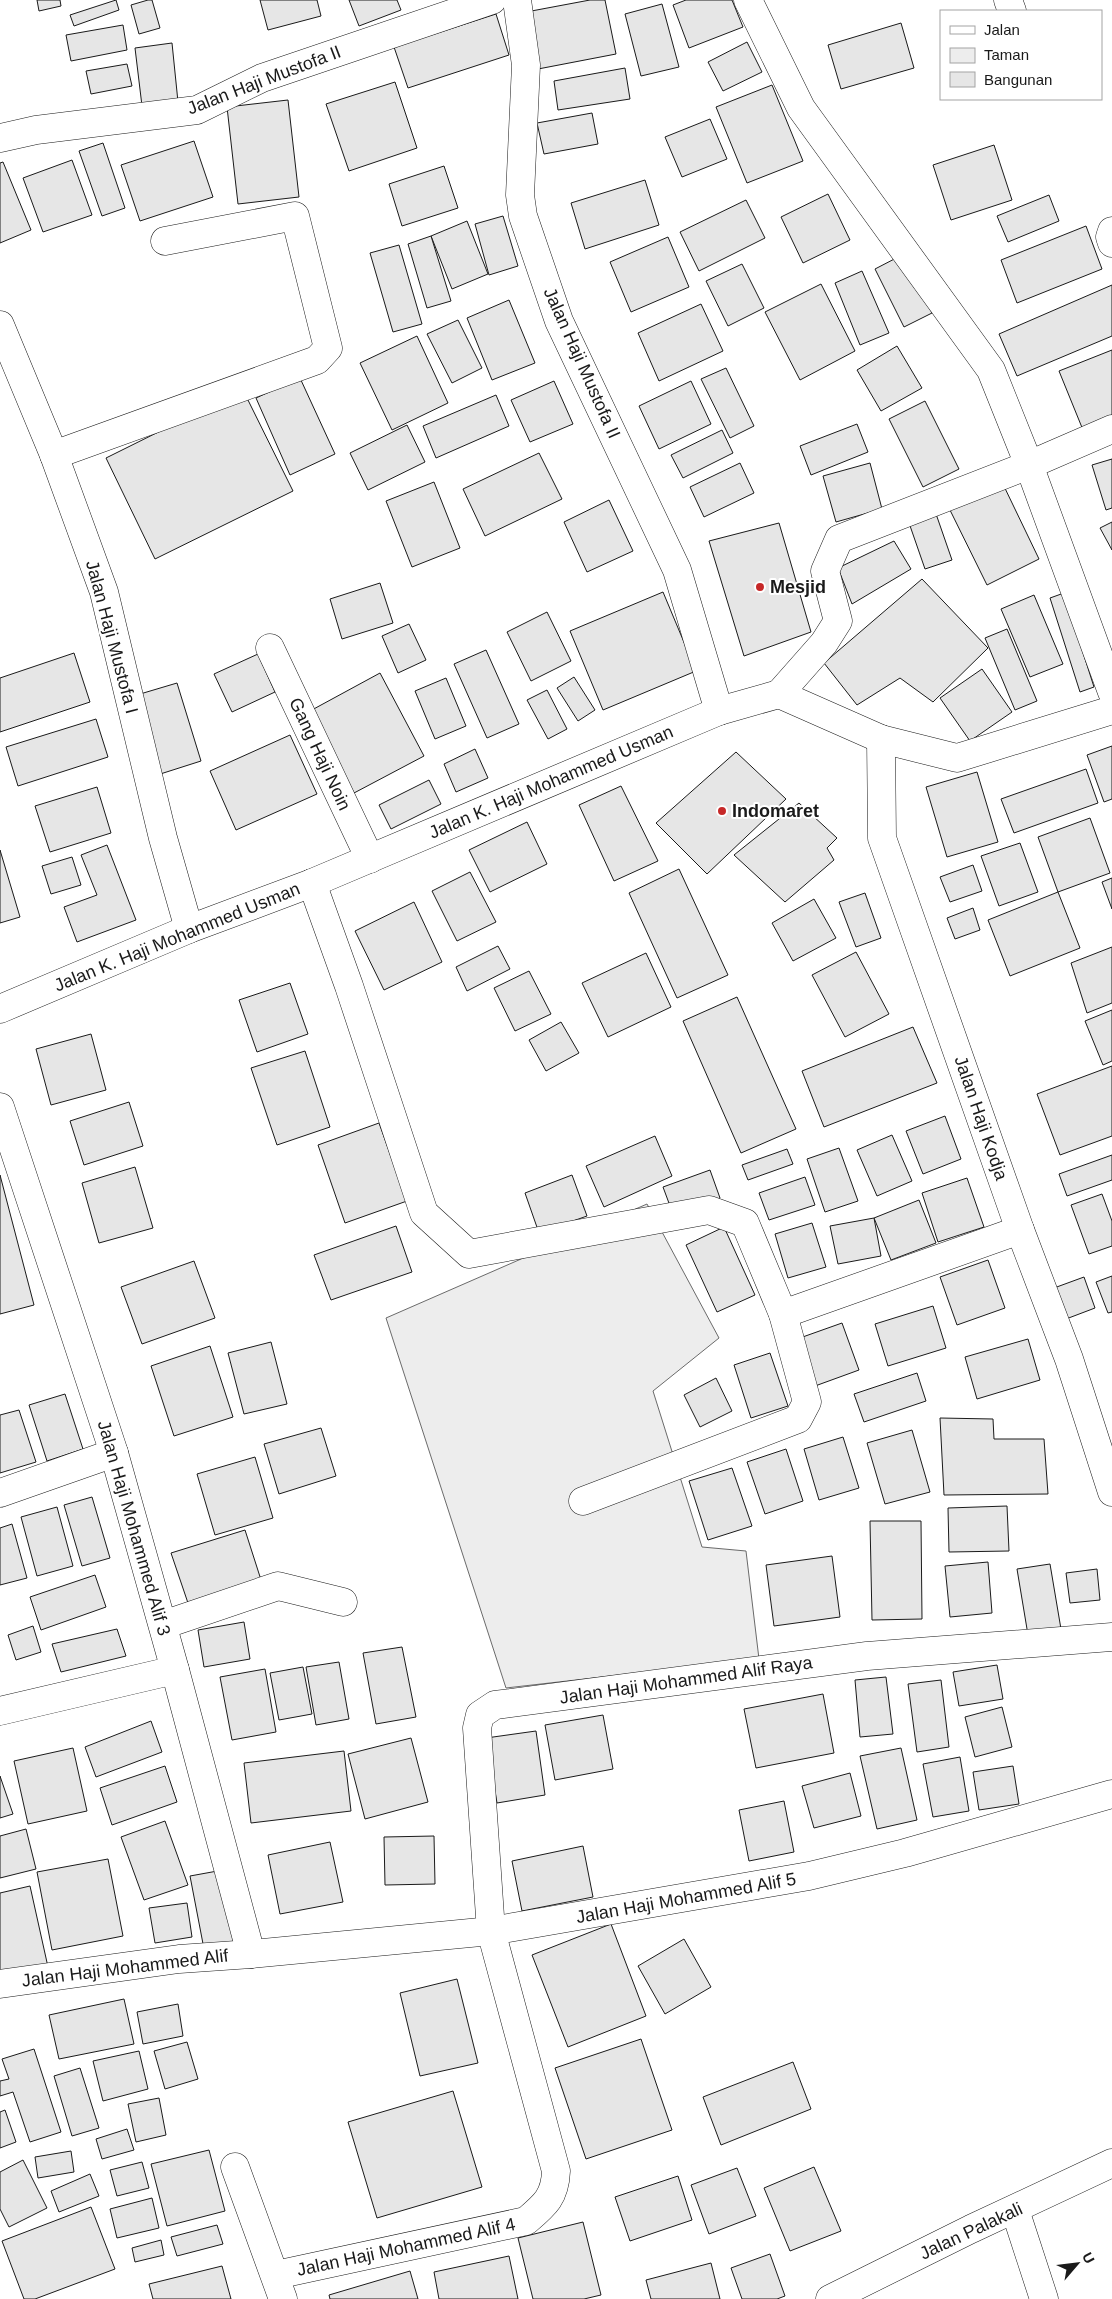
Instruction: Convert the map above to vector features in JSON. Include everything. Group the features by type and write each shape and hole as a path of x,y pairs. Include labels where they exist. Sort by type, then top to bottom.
{"street":[{"name":"Jalan Haji Mustofa II","path":"0,138 36,130 197,110 262,78 492,0"},
{"name":"Jalan Haji Mustofa II","path":"517,0 526,65 520,195 523,216 559,321 677,570 719,711"},
{"path":"748,0 801,108 991,370 1029,465 1112,692"},
{"path":"54,454 317,360 328,348 296,216 165,241"},
{"path":"1112,231 1110,237 1112,243"},
{"name":"Jalan Haji Mustofa I","path":"0,325 54,454 104,592 163,838 189,929"},
{"path":"1112,429 1029,465 839,539 825,571 838,621 824,644 779,694 881,739 956,758 1112,710"},
{"name":"Gang Haji Noin","path":"270,648 370,859"},
{"name":"Jalan K. Haji Mohammed Usman","path":"0,1009 189,929 370,859 719,711 779,694"},
{"name":"Jalan Haji Kodja","path":"881,739 882,838 1020,1230 1069,1359 1112,1492"},
{"path":"312,883 349,986 424,1213 469,1254 709,1210 745,1223 783,1314 807,1402 798,1419 583,1501"},
{"name":"Jalan Haji Mohammed Alif 3","path":"0,1107 114,1453 163,1625 251,1954"},
{"path":"783,1314 1020,1230"},
{"path":"0,1493 114,1453"},
{"path":"163,1625 278,1586 343,1602"},
{"name":"Jalan Haji Mohammed Alif Raya","path":"491,1931 477,1728 480,1715 495,1705 867,1656 1112,1637"},
{"path":"0,1711 175,1670"},
{"name":"Jalan Haji Mohammed Alif 5","path":"251,1954 491,1931 808,1876 933,1845 1112,1794"},
{"name":"Jalan Haji Mohammed Alif 4","path":"280,2287 526,2221 546,2204 556,2184 556,2171 491,1931"},
{"name":"Jalan Haji Mohammed Alif","path":"0,1984 179,1958 251,1954"},
{"name":"Jalan Palakali","path":"830,2299 971,2229 1112,2163"},
{"path":"235,2167 280,2287"},
{"path":"1014,2210 1044,2299"}],"green space":[{"path":"647,1204 719,1338 653,1391 702,1547 746,1551 759,1659 506,1688 386,1318"}],"building":[{"path":"37,0 60,0 61,6 39,11"},
{"path":"116,0 119,10 74,26 70,15"},
{"path":"152,0 160,28 139,34 131,5"},
{"path":"260,0 317,0 321,16 268,30"},
{"path":"349,0 397,0 401,10 359,26"},
{"path":"590,0 605,0 616,54 538,69 526,12"},
{"path":"686,0 732,0 743,27 689,48 673,5"},
{"path":"662,4 679,67 641,76 625,14"},
{"path":"496,14 509,55 408,88 394,47"},
{"path":"901,23 914,68 841,89 828,45"},
{"path":"123,25 127,50 71,61 66,35"},
{"path":"747,42 762,72 723,91 708,62"},
{"path":"172,43 178,102 142,106 135,48"},
{"path":"127,64 132,86 91,94 86,71"},
{"path":"625,68 630,99 558,110 554,81"},
{"path":"395,82 417,148 349,171 326,104"},
{"path":"772,85 803,161 747,183 716,107"},
{"path":"288,100 299,197 238,204 227,107"},
{"path":"592,113 598,144 544,154 537,123"},
{"path":"710,119 727,159 682,177 665,137"},
{"path":"194,141 213,197 140,221 121,165"},
{"path":"103,143 125,208 102,216 79,151"},
{"path":"994,145 1012,200 951,220 933,165"},
{"path":"72,160 92,215 43,232 23,178"},
{"path":"3,162 31,230 0,243 0,163"},
{"path":"444,166 458,208 402,226 389,184"},
{"path":"645,180 659,225 585,249 571,203"},
{"path":"828,194 850,240 803,263 781,217"},
{"path":"1049,195 1059,221 1008,242 997,216"},
{"path":"746,200 765,238 699,271 680,232"},
{"path":"503,216 518,266 489,275 475,224"},
{"path":"467,221 488,274 452,289 431,236"},
{"path":"1086,226 1102,269 1017,303 1001,260"},
{"path":"431,236 451,301 427,308 408,244"},
{"path":"668,237 689,287 631,312 610,262"},
{"path":"399,245 422,324 393,332 370,253"},
{"path":"904,254 932,313 904,327 875,269"},
{"path":"742,264 764,308 728,326 706,281"},
{"path":"862,271 889,333 860,345 835,283"},
{"path":"821,284 855,351 800,380 765,312"},
{"path":"1112,285 1112,336 1017,376 999,334"},
{"path":"509,300 535,363 492,380 467,318"},
{"path":"701,304 723,351 659,381 638,333"},
{"path":"458,320 482,368 452,383 427,334"},
{"path":"417,336 448,403 392,430 360,363"},
{"path":"897,346 922,388 881,411 857,370"},
{"path":"1112,350 1112,419 1083,430 1059,371"},
{"path":"726,368 754,426 730,438 701,379"},
{"path":"300,378 335,454 290,475 256,398"},
{"path":"554,381 573,424 530,442 511,400"},
{"path":"691,381 711,424 659,449 639,406"},
{"path":"243,390 293,491 155,559 106,458"},
{"path":"496,395 509,426 436,458 423,426"},
{"path":"925,401 959,469 923,487 889,419"},
{"path":"857,424 868,452 811,475 800,446"},
{"path":"407,425 425,462 368,490 350,453"},
{"path":"722,430 733,453 683,478 671,455"},
{"path":"539,453 562,499 485,536 463,489"},
{"path":"1112,459 1112,508 1106,510 1092,465"},
{"path":"740,463 754,493 704,517 690,487"},
{"path":"870,463 882,509 836,522 823,476"},
{"path":"1001,480 1039,559 987,585 948,506"},
{"path":"434,482 460,548 412,567 386,501"},
{"path":"609,500 633,551 587,572 564,522"},
{"path":"935,511 952,560 925,569 908,520"},
{"path":"1112,522 1112,550 1100,528"},
{"name":"Mesjid","path":"779,523 811,632 744,656 709,541"},
{"path":"894,541 911,569 852,604 838,568"},
{"path":"922,579 988,648 933,702 900,678 857,705 824,663"},
{"path":"380,583 393,623 342,639 330,599"},
{"path":"663,592 696,671 603,710 570,631"},
{"path":"1064,593 1094,687 1080,692 1050,598"},
{"path":"1034,595 1063,664 1030,677 1001,609"},
{"path":"547,612 571,661 531,681 507,632"},
{"path":"409,624 426,660 398,673 382,636"},
{"path":"1007,629 1037,701 1015,710 985,638"},
{"path":"486,650 519,724 487,738 454,664"},
{"path":"74,653 90,702 0,732 0,678"},
{"path":"258,654 275,692 232,712 214,674"},
{"path":"982,669 1012,712 970,741 940,698"},
{"path":"380,673 424,756 354,793 310,711"},
{"path":"574,677 595,710 578,721 557,688"},
{"path":"446,678 466,726 435,739 415,691"},
{"path":"177,683 201,761 154,776 130,697"},
{"path":"547,690 567,729 548,739 527,700"},
{"path":"96,719 108,757 18,786 6,747"},
{"path":"290,735 317,794 236,830 210,771"},
{"path":"1112,746 1112,799 1104,802 1087,755"},
{"path":"475,749 488,778 456,792 444,764"},
{"name":"Indomaret","path":"736,752 786,799 707,874 656,823"},
{"path":"1086,769 1098,803 1014,833 1001,799"},
{"path":"977,772 998,842 947,857 926,787"},
{"path":"429,780 441,804 391,829 379,805"},
{"path":"621,786 658,861 614,881 579,805"},
{"path":"97,787 111,833 50,852 35,806"},
{"path":"799,803 837,838 827,848 834,860 785,902 734,855"},
{"path":"1090,818 1110,873 1058,892 1038,837"},
{"path":"527,822 547,864 490,892 469,850"},
{"path":"1020,843 1038,892 999,906 981,856"},
{"path":"107,845 136,920 77,942 64,907 97,895 81,855"},
{"path":"0,850 20,917 0,923"},
{"path":"72,857 81,885 51,894 42,866"},
{"path":"973,865 982,891 950,902 940,877"},
{"path":"679,869 728,975 677,998 629,893"},
{"path":"470,872 496,922 457,941 432,891"},
{"path":"1112,878 1112,909 1102,882"},
{"path":"1058,892 1080,948 1010,976 988,920"},
{"path":"865,893 881,938 856,947 839,902"},
{"path":"814,899 836,938 793,961 772,923"},
{"path":"414,902 442,962 384,990 355,931"},
{"path":"973,908 980,930 955,939 947,918"},
{"path":"498,946 510,969 467,991 456,967"},
{"path":"1112,947 1112,1003 1087,1013 1071,963"},
{"path":"856,952 889,1014 845,1037 812,975"},
{"path":"646,953 671,1007 608,1037 582,983"},
{"path":"529,971 551,1014 515,1031 494,988"},
{"path":"290,983 308,1034 257,1052 239,1000"},
{"path":"737,997 796,1129 741,1153 683,1021"},
{"path":"1112,1010 1112,1061 1103,1065 1085,1021"},
{"path":"561,1022 579,1053 546,1071 529,1040"},
{"path":"913,1027 937,1083 824,1127 802,1071"},
{"path":"91,1034 106,1090 51,1105 36,1049"},
{"path":"305,1051 330,1127 277,1145 251,1068"},
{"path":"1112,1066 1112,1136 1060,1155 1037,1094"},
{"path":"129,1102 143,1146 84,1165 70,1121"},
{"path":"945,1116 961,1159 923,1174 906,1131"},
{"path":"379,1123 407,1201 345,1223 318,1145"},
{"path":"892,1135 912,1181 877,1196 857,1150"},
{"path":"655,1136 672,1176 604,1207 586,1166"},
{"path":"839,1148 858,1201 825,1212 807,1159"},
{"path":"787,1149 793,1164 748,1180 742,1165"},
{"path":"1112,1155 1112,1180 1067,1196 1059,1174"},
{"path":"135,1167 153,1228 99,1243 82,1183"},
{"path":"710,1170 720,1198 673,1214 663,1187"},
{"path":"0,1175 34,1305 0,1314"},
{"path":"572,1175 587,1216 539,1233 525,1193"},
{"path":"805,1177 815,1205 769,1220 759,1193"},
{"path":"967,1178 984,1227 938,1242 922,1193"},
{"path":"1102,1194 1112,1221 1112,1246 1089,1254 1071,1205"},
{"path":"919,1200 936,1243 891,1260 874,1218"},
{"path":"874,1218 881,1256 838,1264 830,1226"},
{"path":"812,1223 826,1267 788,1278 775,1234"},
{"path":"396,1226 412,1272 331,1300 314,1255"},
{"path":"724,1227 755,1295 717,1312 686,1245"},
{"path":"988,1260 1005,1308 957,1325 940,1277"},
{"path":"194,1261 215,1318 142,1344 121,1287"},
{"path":"1112,1276 1112,1312 1108,1313 1096,1282"},
{"path":"1084,1277 1095,1308 1066,1319 1054,1288"},
{"path":"933,1306 946,1348 888,1366 875,1324"},
{"path":"842,1323 859,1370 815,1386 797,1339"},
{"path":"1028,1339 1040,1380 977,1399 965,1357"},
{"path":"271,1342 287,1404 244,1414 228,1353"},
{"path":"210,1346 233,1417 174,1436 151,1366"},
{"path":"770,1353 788,1406 751,1418 734,1365"},
{"path":"917,1373 926,1401 864,1422 854,1394"},
{"path":"716,1378 732,1411 700,1427 684,1395"},
{"path":"65,1394 83,1449 47,1461 29,1405"},
{"path":"19,1410 36,1462 0,1473 0,1415"},
{"path":"940,1418 993,1419 994,1439 1044,1439 1048,1494 944,1495"},
{"path":"321,1428 336,1476 279,1494 264,1444"},
{"path":"912,1430 930,1492 885,1504 867,1443"},
{"path":"843,1437 859,1488 819,1500 804,1449"},
{"path":"786,1449 803,1501 765,1514 747,1462"},
{"path":"255,1457 273,1518 215,1535 197,1474"},
{"path":"732,1468 752,1526 708,1540 689,1481"},
{"path":"92,1497 110,1558 82,1566 64,1505"},
{"path":"1007,1506 1009,1551 949,1552 948,1508"},
{"path":"57,1507 73,1566 37,1576 21,1517"},
{"path":"870,1521 921,1521 922,1619 872,1620"},
{"path":"12,1524 27,1578 0,1585 0,1528"},
{"path":"245,1530 262,1583 189,1606 171,1553"},
{"path":"832,1556 840,1617 774,1626 766,1565"},
{"path":"988,1562 992,1613 950,1617 945,1566"},
{"path":"1050,1564 1062,1635 1029,1641 1017,1569"},
{"path":"1097,1569 1100,1600 1070,1603 1066,1573"},
{"path":"95,1575 106,1607 41,1630 30,1597"},
{"path":"244,1622 250,1659 204,1667 198,1630"},
{"path":"33,1626 41,1652 16,1660 8,1635"},
{"path":"117,1629 126,1656 61,1672 52,1644"},
{"path":"402,1647 416,1717 376,1724 363,1653"},
{"path":"339,1662 349,1719 316,1725 306,1667"},
{"path":"997,1665 1003,1699 959,1706 953,1672"},
{"path":"303,1667 312,1714 279,1720 270,1673"},
{"path":"265,1669 276,1732 232,1740 220,1677"},
{"path":"886,1677 893,1734 860,1737 855,1680"},
{"path":"941,1680 949,1747 917,1752 908,1684"},
{"path":"823,1694 834,1753 756,1768 744,1709"},
{"path":"1002,1707 1012,1747 975,1757 965,1717"},
{"path":"603,1715 613,1769 555,1780 545,1725"},
{"path":"151,1721 162,1752 96,1777 85,1747"},
{"path":"536,1731 545,1795 497,1803 486,1738"},
{"path":"411,1738 428,1802 365,1819 348,1754"},
{"path":"73,1748 87,1811 28,1824 14,1761"},
{"path":"901,1748 917,1820 877,1829 860,1756"},
{"path":"344,1751 351,1811 251,1823 244,1763"},
{"path":"960,1757 969,1811 933,1817 923,1764"},
{"path":"165,1766 177,1802 112,1825 100,1788"},
{"path":"1013,1766 1019,1804 979,1810 973,1772"},
{"path":"850,1773 861,1816 814,1828 802,1786"},
{"path":"0,1776 13,1814 0,1818"},
{"path":"784,1801 794,1852 749,1861 739,1810"},
{"path":"165,1821 188,1885 144,1900 121,1837"},
{"path":"26,1829 36,1869 0,1878 0,1836"},
{"path":"434,1836 435,1884 385,1885 384,1837"},
{"path":"330,1842 343,1902 280,1914 268,1855"},
{"path":"583,1846 593,1897 522,1911 512,1861"},
{"path":"108,1859 123,1936 52,1950 37,1872"},
{"path":"223,1870 236,1943 204,1949 190,1876"},
{"path":"30,1886 48,1967 0,1978 0,1893"},
{"path":"187,1903 192,1937 155,1943 149,1908"},
{"path":"611,1924 646,2016 568,2047 532,1955"},
{"path":"684,1939 711,1987 665,2014 638,1966"},
{"path":"457,1979 478,2063 420,2076 400,1993"},
{"path":"124,1999 134,2044 59,2059 49,2015"},
{"path":"178,2004 183,2036 143,2044 137,2012"},
{"path":"641,2039 672,2130 586,2159 555,2068"},
{"path":"187,2042 198,2079 165,2089 154,2051"},
{"path":"34,2049 61,2132 30,2142 13,2092 0,2096 0,2081 9,2079 2,2059"},
{"path":"139,2051 148,2089 103,2101 93,2061"},
{"path":"793,2062 811,2109 721,2145 703,2097"},
{"path":"80,2068 99,2128 72,2136 54,2076"},
{"path":"453,2091 482,2187 377,2218 348,2122"},
{"path":"159,2098 166,2135 136,2142 128,2104"},
{"path":"5,2110 16,2142 0,2148 0,2112"},
{"path":"127,2129 134,2150 102,2159 96,2139"},
{"path":"209,2150 225,2211 167,2226 151,2164"},
{"path":"71,2151 74,2172 38,2178 35,2157"},
{"path":"23,2160 47,2208 9,2227 0,2209 0,2172"},
{"path":"142,2162 149,2188 117,2196 110,2170"},
{"path":"814,2167 841,2231 790,2251 764,2188"},
{"path":"737,2168 756,2216 709,2234 691,2185"},
{"path":"90,2174 99,2196 59,2212 51,2191"},
{"path":"678,2176 692,2220 630,2241 615,2197"},
{"path":"152,2198 159,2228 117,2238 110,2209"},
{"path":"91,2207 115,2269 35,2299 24,2299 2,2241"},
{"path":"583,2222 601,2295 584,2299 533,2299 518,2238"},
{"path":"217,2225 223,2244 177,2256 171,2237"},
{"path":"161,2240 164,2255 135,2262 132,2248"},
{"path":"770,2254 785,2296 777,2299 742,2299 731,2268"},
{"path":"509,2256 518,2299 439,2299 434,2272"},
{"path":"711,2263 720,2299 651,2299 646,2280"},
{"path":"222,2266 231,2299 153,2299 149,2284"},
{"path":"410,2271 418,2299 330,2299 329,2295"}],"place":[{"name":"Mesjid","path":"760,587"},
{"name":"Indomaret","path":"722,811"}]}
